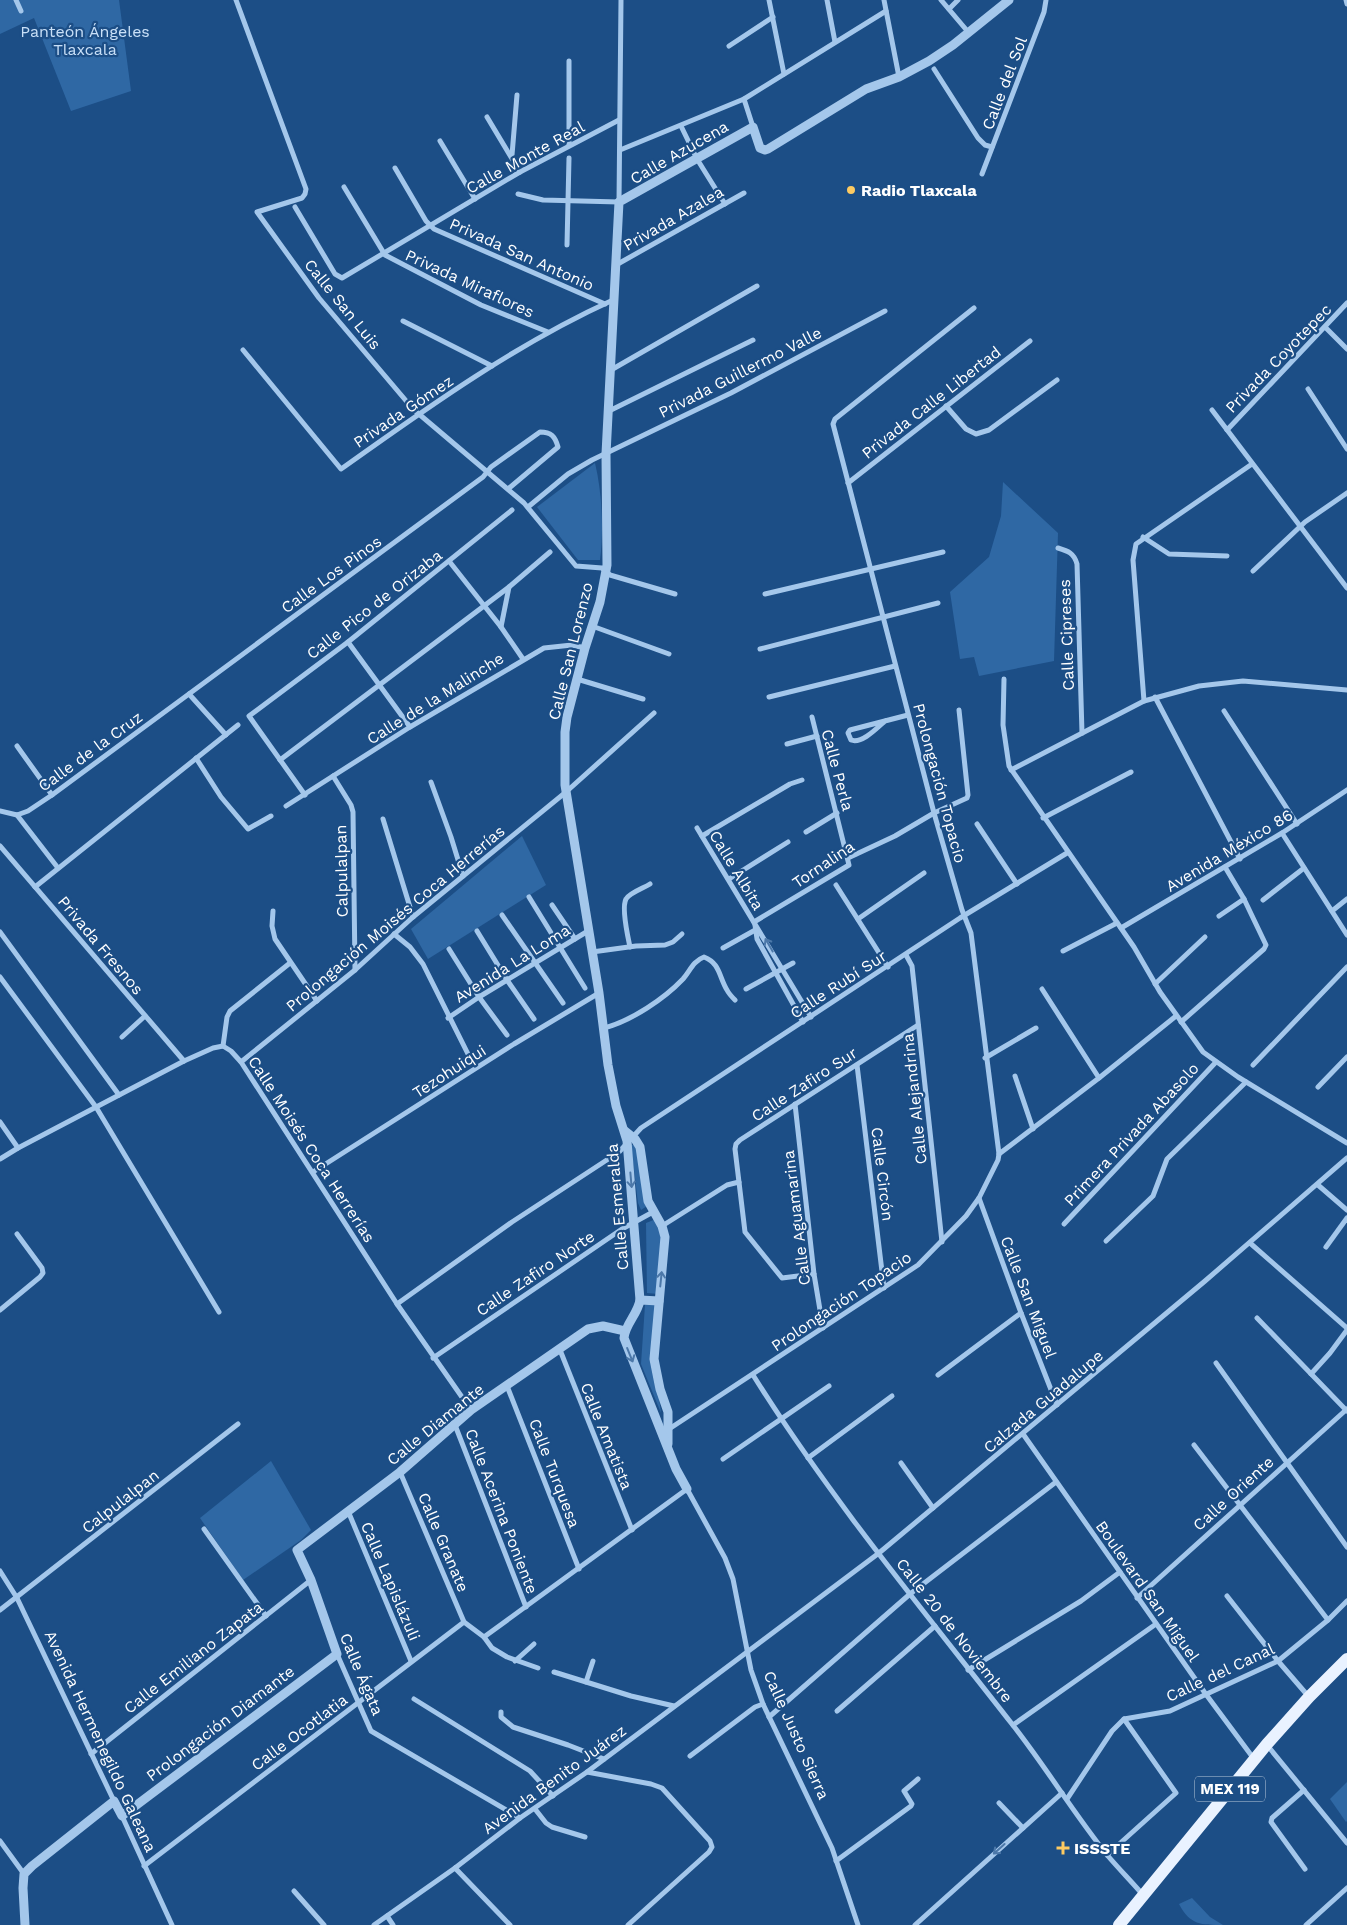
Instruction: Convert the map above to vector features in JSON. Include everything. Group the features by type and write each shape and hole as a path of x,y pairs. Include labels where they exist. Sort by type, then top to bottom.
{"main road":[{"name":"MEX 119","path":"1119,1925 1267,1744 1309,1697 1347,1659"}],"street":[{"path":"16,0 21,11"},
{"name":"Calle San Luis","path":"236,0 306,189 302,198 257,212 319,298 418,414 528,507 576,566 602,568 610,575 675,594"},
{"path":"518,194 535,199 569,202 619,202 621,0"},
{"path":"769,0 784,74"},
{"path":"827,0 835,42"},
{"path":"884,0 899,77"},
{"path":"941,0 968,33"},
{"path":"949,9 958,0"},
{"path":"744,99 758,145 762,150 768,149 866,89 899,77 942,53 1009,0"},
{"name":"Calle del Sol","path":"982,174 1044,12 1046,0"},
{"path":"1346,0 1347,4"},
{"path":"620,150 744,99 886,11"},
{"path":"729,46 773,17"},
{"path":"569,61 569,145"},
{"path":"934,69 978,138 985,145 992,147"},
{"path":"512,155 517,95"},
{"path":"487,117 512,155 520,172"},
{"name":"Calle Monte Real","path":"295,207 335,274 339,277 344,276 520,172 619,120"},
{"path":"680,126 697,159 725,204"},
{"name":"Calle Azucena","path":"619,202 753,127"},
{"path":"440,141 475,199"},
{"path":"567,245 569,158"},
{"path":"395,168 430,226"},
{"path":"344,187 383,253"},
{"name":"Privada Azalea","path":"615,266 744,193"},
{"name":"Calle San Lorenzo","path":"619,202 615,266 609,302 610,370 606,454 606,571 598,610 585,648 566,725 566,792 599,993 612,1093 628,1136"},
{"name":"Privada San Antonio","path":"430,226 452,238 609,302"},
{"name":"Privada Miraflores","path":"383,253 481,305 548,332"},
{"path":"610,370 757,286"},
{"name":"Privada Gómez","path":"243,350 341,469 418,414 492,366 548,332 609,302"},
{"name":"Privada Coyotepec","path":"1227,430 1347,303"},
{"name":"Prolongación Topacio","path":"665,1432 918,1265 959,1224 979,1198 994,1171 999,1154 971,933 934,813 833,422 974,308"},
{"name":"Privada Guillermo Valle","path":"528,507 568,474 730,393 885,311"},
{"path":"403,321 492,366"},
{"path":"1324,327 1347,349"},
{"path":"609,411 753,340"},
{"name":"Privada Calle Libertad","path":"848,483 1030,341"},
{"path":"946,406 966,429 976,434 989,430 1057,380"},
{"path":"1308,389 1347,449"},
{"path":"1212,410 1346,586"},
{"name":"Calle Los Pinos","path":"189,694 475,483 491,467 540,432 548,432 555,438 558,447 508,489"},
{"path":"1144,701 1133,560 1136,544 1143,537 1252,464"},
{"path":"1253,571 1296,532 1300,526 1347,493"},
{"name":"Calle Pico de Orizaba","path":"280,760 250,716 348,642 512,510"},
{"path":"1143,537 1169,554 1227,556"},
{"name":"Calle Cipreses","path":"1058,548 1071,553 1075,557 1077,564 1082,733"},
{"path":"305,795 280,760 509,587 550,552"},
{"path":"765,594 943,552"},
{"path":"449,561 501,627 523,659"},
{"path":"501,627 509,587"},
{"path":"760,649 938,603"},
{"path":"592,626 669,654"},
{"path":"348,642 410,728"},
{"name":"Calle de la Malinche","path":"286,806 523,659 550,646 572,645 585,648"},
{"path":"769,697 896,666"},
{"path":"577,679 643,699"},
{"path":"1004,679 1003,725 1007,760 1011,770 1121,928 1176,1016 1203,1052 1216,1062 1347,1143"},
{"path":"1011,770 1144,701 1199,686 1243,681 1347,690"},
{"path":"189,694 226,735"},
{"name":"Calle de la Cruz","path":"17,815 28,811 52,795 189,694"},
{"path":"1155,697 1240,859"},
{"name":"Tornalina","path":"723,948 847,866 849,863 848,858 895,836 934,813 963,801 968,796 959,710"},
{"path":"1224,712 1297,824"},
{"name":"Prolongación Moisés Coca Herrerías","path":"241,1062 355,970 414,917 566,792 654,713"},
{"path":"885,721 871,733 856,741 850,740 848,733 850,730 908,715"},
{"name":"Calle Perla","path":"812,717 848,858"},
{"path":"35,887 238,725"},
{"path":"787,744 817,736"},
{"path":"17,746 52,795"},
{"path":"196,758 222,797 248,829 271,816"},
{"path":"1043,818 1131,772"},
{"name":"Calpulalpan","path":"333,776 351,805 353,812 355,970"},
{"path":"702,836 790,784 802,780"},
{"path":"432,782 452,837 463,876"},
{"name":"Avenida México 86","path":"1121,928 1240,859 1347,790"},
{"path":"0,811 17,815 58,868"},
{"path":"806,832 837,814"},
{"path":"382,819 414,917"},
{"path":"977,824 1017,884"},
{"name":"Calle Albita","path":"698,828 811,1017"},
{"path":"1282,833 1347,935"},
{"path":"728,879 788,842"},
{"name":"Privada Fresnos","path":"0,846 184,1061"},
{"name":"Calle Rubí Sur","path":"397,1304 512,1222 619,1152 628,1136 965,916 1067,853"},
{"path":"1181,1022 1265,947 1265,940 1225,867"},
{"path":"1262,900 1304,868"},
{"path":"858,919 924,874"},
{"path":"630,947 625,915 625,900 650,884"},
{"path":"836,885 888,967"},
{"path":"529,897 585,988"},
{"path":"1219,916 1244,899"},
{"path":"1332,911 1347,899"},
{"path":"552,905 575,939"},
{"path":"273,911 272,926 275,939 316,1001"},
{"path":"502,915 563,1003"},
{"path":"1063,951 1117,923"},
{"name":"Calle Albita","path":"756,926 756,939 803,1022"},
{"path":"477,931 534,1019"},
{"name":"Avenida La Loma","path":"448,1018 478,997 588,931"},
{"path":"0,932 119,1095"},
{"path":"394,934 410,947 423,964 448,1018 470,1058"},
{"path":"592,952 669,944 682,934"},
{"path":"1155,984 1205,937"},
{"path":"449,949 478,997 507,1035"},
{"name":"Calle Alejandrina","path":"906,955 912,966 942,1242"},
{"path":"604,1028 615,1025 643,1011 676,985 694,963 704,957 709,959 722,975 726,988 735,1000"},
{"path":"0,1159 184,1061 213,1048 223,1046 227,1016 230,1011 290,963"},
{"path":"746,989 793,963"},
{"path":"1253,1065 1347,967"},
{"path":"0,976 96,1107 219,1312"},
{"path":"1042,989 1099,1078"},
{"name":"Tezohuiqui","path":"313,1172 514,1044 599,993"},
{"path":"122,1037 145,1016"},
{"path":"999,1154 1099,1078 1176,1016"},
{"name":"Calle Zafiro Sur","path":"739,1182 735,1149 738,1142 918,1025"},
{"path":"986,1058 1036,1028"},
{"name":"Calle Moisés Coca Herrerías","path":"223,1046 231,1051 241,1062 397,1304 471,1410"},
{"path":"1318,1087 1347,1057"},
{"name":"Primera Privada Abasolo","path":"1064,1224 1216,1062"},
{"name":"Calle Circón","path":"857,1064 884,1288"},
{"path":"1015,1076 1033,1129"},
{"path":"1106,1241 1153,1196 1167,1159 1246,1082"},
{"name":"Calle Aguamarina","path":"795,1104 814,1274 823,1328"},
{"path":"0,1122 18,1148"},
{"name":"Calle Esmeralda","path":"628,1136 640,1147 646,1192 653,1212 662,1226 666,1242 654,1359 656,1373 668,1412 665,1432"},
{"name":"Calle Esmeralda","path":"625,1331 638,1308 640,1300 628,1136"},
{"name":"Calzada Guadalupe","path":"748,1653 879,1553 1250,1243 1347,1158"},
{"path":"662,1226 727,1185 739,1182 745,1232 778,1275 784,1279 814,1274"},
{"path":"1318,1185 1347,1210"},
{"name":"Calle San Miguel","path":"979,1198 1057,1405"},
{"name":"Calle Zafiro Norte","path":"433,1358 585,1254 653,1212"},
{"path":"1326,1247 1347,1218"},
{"path":"0,1310 43,1273 42,1268 17,1234"},
{"path":"1250,1243 1347,1329 1330,1353 1311,1374"},
{"path":"640,1300 659,1301"},
{"path":"938,1375 1021,1313"},
{"path":"1257,1318 1346,1410"},
{"name":"Calle Diamante","path":"297,1550 400,1472 471,1410 588,1329 608,1326 625,1331"},
{"path":"625,1331 626,1342 665,1432"},
{"name":"Calle Amatista","path":"560,1350 632,1530"},
{"path":"1216,1363 1347,1548"},
{"name":"Calle 20 de Noviembre","path":"753,1375 808,1458 879,1553 968,1670 1013,1725 1107,1855 1144,1896"},
{"name":"Calle Turquesa","path":"507,1386 578,1569"},
{"path":"723,1459 829,1386"},
{"path":"808,1458 892,1396"},
{"name":"Calle Oriente","path":"1137,1598 1346,1410"},
{"name":"Calpulalpan","path":"0,1610 238,1424"},
{"name":"Calle Acerina Poniente","path":"455,1425 526,1607"},
{"name":"Calle Justo Sierra","path":"665,1432 676,1469 726,1558 733,1579 750,1670 763,1704 832,1848 858,1925"},
{"name":"Boulevard San Miguel","path":"1023,1434 1205,1694 1255,1760"},
{"path":"1194,1445 1328,1620"},
{"path":"902,1463 933,1508"},
{"name":"Calle Granate","path":"400,1472 464,1622"},
{"path":"769,1717 910,1594 1056,1482"},
{"path":"484,1638 687,1489"},
{"name":"Calle Lapislázuli","path":"348,1511 411,1661"},
{"path":"204,1529 266,1616"},
{"name":"Calle Ágata","path":"297,1550 311,1580 337,1654 368,1727 374,1734 520,1818"},
{"name":"Avenida Hermenegildo Galeana","path":"0,1572 17,1598 122,1816 172,1925"},
{"path":"968,1670 1081,1601 1120,1572"},
{"name":"Calle Emiliano Zapata","path":"91,1754 311,1580"},
{"path":"1227,1596 1309,1697"},
{"name":"Calle del Canal","path":"1124,1719 1170,1711 1278,1661 1328,1620 1347,1601"},
{"path":"464,1622 484,1638 492,1648 515,1661 538,1668"},
{"name":"Calle Ocotlatia","path":"144,1866 464,1622"},
{"path":"1013,1725 1156,1624"},
{"path":"837,1711 935,1626"},
{"path":"515,1661 534,1644"},
{"name":"Avenida Benito Juárez","path":"374,1925 455,1868 520,1818 587,1772 748,1653"},
{"name":"Prolongación Diamante","path":"122,1816 337,1654"},
{"path":"586,1682 593,1661"},
{"path":"554,1672 631,1696 674,1706"},
{"path":"414,1699 530,1771 552,1796"},
{"path":"690,1756 755,1707 763,1704"},
{"path":"502,1712 501,1717 514,1727 604,1759"},
{"path":"1066,1799 1112,1731 1124,1719 1176,1793 1107,1855"},
{"path":"1267,1744 1347,1843"},
{"path":"587,1772 651,1784 662,1788 710,1841 712,1847 709,1852 628,1925"},
{"path":"836,1861 911,1806 912,1804 904,1791 918,1779"},
{"path":"1304,1790 1272,1818 1271,1822 1305,1869"},
{"path":"915,1925 1062,1792"},
{"path":"24,1874 114,1801"},
{"path":"999,1803 1023,1828"},
{"path":"535,1809 546,1823 552,1827 585,1836"},
{"path":"0,1841 24,1874 24,1925"},
{"path":"455,1868 510,1925"},
{"path":"1306,1925 1347,1888"},
{"path":"294,1891 324,1925"},
{"path":"387,1916 393,1925"}],"green space":[{"name":"Panteón Ángeles Tlaxcala","path":"0,0 119,0 131,91 71,111 34,18 0,34"},
{"path":"595,463 602,511 600,560 578,560 537,507"},
{"path":"1003,482 1058,533 1054,661 979,676 974,657 960,659 950,592 989,557 1001,516"},
{"path":"522,836 546,885 428,959 411,929"},
{"path":"631,1145 641,1145 650,1204 641,1210 638,1203"},
{"path":"656,1219 662,1228 658,1294 647,1293 646,1223"},
{"path":"645,1305 657,1305 655,1367 661,1413 641,1364"},
{"path":"271,1461 311,1530 301,1540 243,1580 200,1518"},
{"path":"1347,1782 1347,1821 1346,1822 1330,1799"},
{"path":"1192,1898 1210,1917 1223,1925 1202,1924 1187,1916 1179,1904"}],"place":[{"name":"Radio Tlaxcala","path":"851,190"},
{"name":"ISSSTE","path":"1063,1848"}]}
